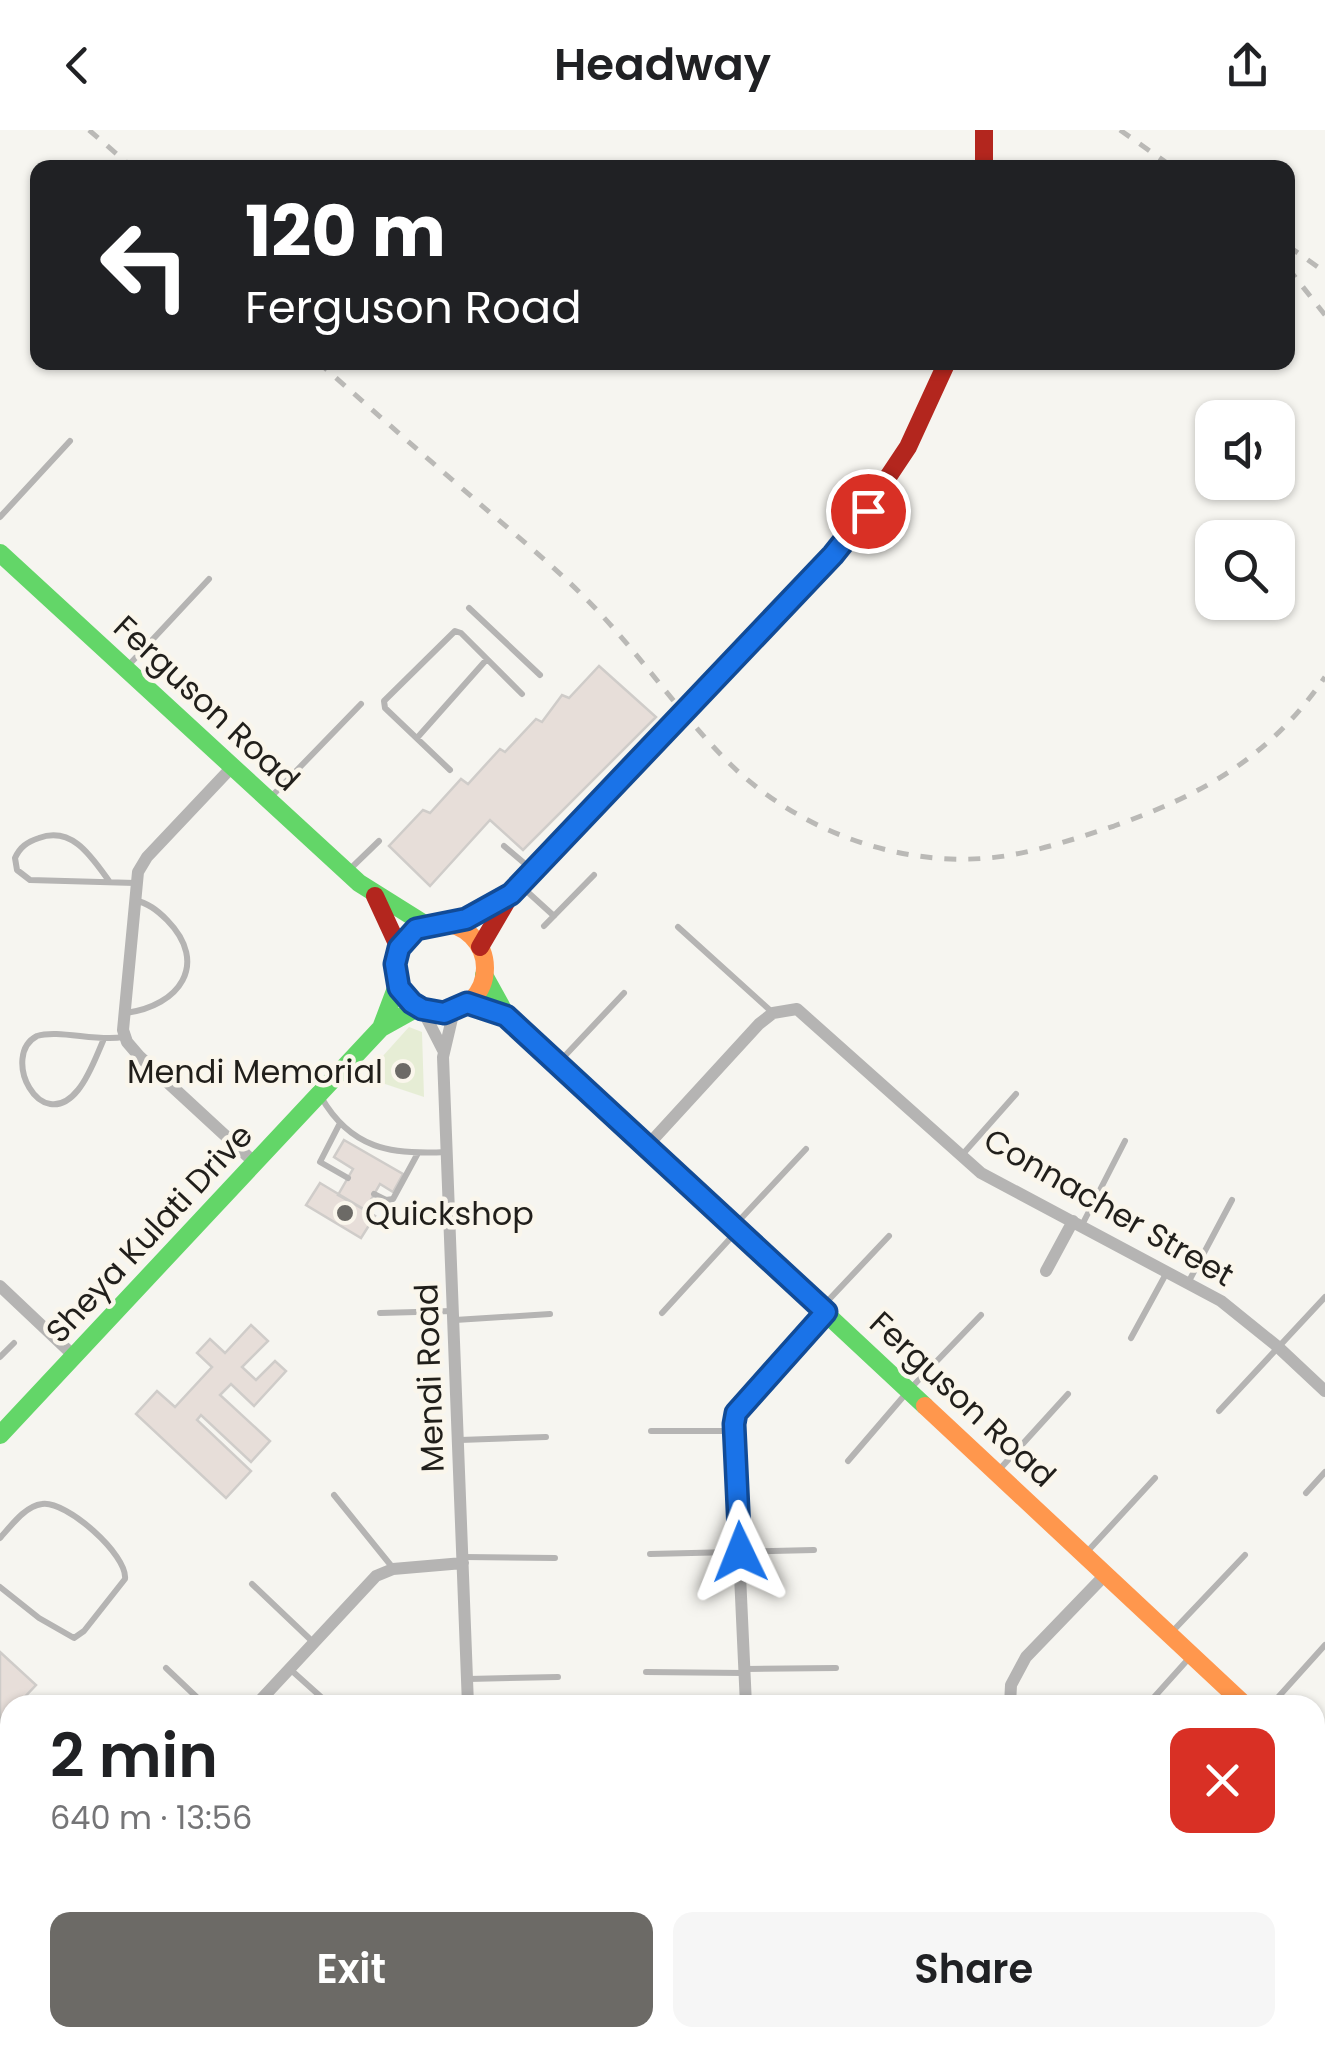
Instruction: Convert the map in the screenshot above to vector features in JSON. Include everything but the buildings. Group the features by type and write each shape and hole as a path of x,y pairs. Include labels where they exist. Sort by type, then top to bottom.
{"street":[{"path":"984,130 984,160"},
{"path":"480,947 521,883 850,534 908,448 944,370"},
{"name":"Ferguson Road","path":"0,553 375,896 434,924"},
{"path":"232,767 147,857 135,883 124,1037 139,1056 255,1163"},
{"path":"434,924 466,931 480,947 484,959 479,991 461,1007 444,1013 420,1008 404,994 395,964 399,948 409,934 434,924 466,919 521,883"},
{"name":"Ferguson Road","path":"375,896 399,948"},
{"name":"Ferguson Road","path":"484,975 506,1016 1235,1695"},
{"name":"Sheya Kulati Drive","path":"381,1028 398,983"},
{"name":"Ferguson Road","path":"461,1007 506,1016"},
{"name":"Mendi Road","path":"461,1007 443,1050 468,1695"},
{"name":"Sheya Kulati Drive","path":"0,1435 381,1028 420,1008"},
{"name":"Mendi Road","path":"420,1008 443,1050"},
{"name":"Connacher Street","path":"773,1012 798,1009 982,1172 1222,1301 1325,1391"},
{"path":"648,1146 773,1012"},
{"path":"1046,1270 1077,1223"},
{"path":"0,1286 74,1356"},
{"path":"746,1695 736,1413 823,1310"},
{"path":"265,1695 376,1576 393,1568 463,1560"},
{"path":"1010,1695 1016,1671 1106,1574"}],"lane":[{"path":"0,517 70,441"},
{"path":"126,669 209,580"},
{"path":"469,608 540,676"},
{"path":"450,770 385,708 384,701 455,631 522,694"},
{"path":"416,738 487,659"},
{"path":"268,800 361,704"},
{"path":"108,882 77,844 61,834 28,842 15,858 17,870 30,880 135,883"},
{"path":"348,872 379,841"},
{"path":"504,846 521,883 554,916"},
{"path":"544,926 594,875"},
{"path":"124,1013 156,1006 181,981 190,960 183,937 156,909 134,900"},
{"path":"678,927 773,1012"},
{"path":"558,1064 624,992"},
{"path":"104,1041 78,1090 70,1097 58,1102 39,1101 23,1090 18,1081 19,1056 26,1043 36,1036 104,1041 124,1037"},
{"path":"961,1156 1016,1094"},
{"path":"320,1096 340,1123 374,1146 418,1154 448,1152"},
{"path":"340,1123 320,1162 348,1178"},
{"path":"1077,1223 1124,1141"},
{"path":"662,1313 806,1149"},
{"path":"374,1194 386,1200 396,1196 418,1154"},
{"path":"1188,1282 1232,1200"},
{"path":"823,1310 889,1236"},
{"path":"1131,1338 1167,1271"},
{"path":"1218,1411 1325,1296"},
{"path":"380,1314 550,1314"},
{"path":"848,1461 981,1315"},
{"path":"0,1357 14,1342"},
{"path":"997,1472 1068,1394"},
{"path":"651,1432 734,1430"},
{"path":"459,1440 546,1437"},
{"path":"1306,1493 1325,1472"},
{"path":"1085,1554 1156,1478"},
{"path":"334,1494 393,1568"},
{"path":"0,1538 38,1504 56,1505 65,1508 104,1542 122,1561 126,1572 125,1579 74,1638 39,1618 0,1587"},
{"path":"650,1554 814,1550"},
{"path":"1169,1634 1246,1555"},
{"path":"463,1560 555,1558"},
{"path":"252,1584 314,1643"},
{"path":"1279,1695 1325,1644"},
{"path":"1156,1695 1191,1655"},
{"path":"166,1668 194,1695"},
{"path":"646,1672 836,1668"},
{"path":"290,1669 319,1695"},
{"path":"467,1678 558,1677"}],"green space":[{"path":"409,1027 422,1032 424,1097 364,1077"}],"railway":[{"path":"89,130 124,160"},
{"path":"1120,130 1163,160"},
{"path":"1295,251 1325,272"},
{"path":"1295,277 1325,315"},
{"path":"327,370 580,593 694,725 756,787 787,808 856,841 930,857 968,859 1033,850 1114,826 1177,800 1233,770 1281,730 1325,677"}],"traffic: fast":[{"path":"0,553 359,883 426,925"},
{"path":"484,975 506,1015 925,1406"},
{"path":"381,1028 398,983"},
{"path":"0,1435 381,1028 419,1007"}],"traffic: slow":[{"path":"448,922 466,919 506,897"},
{"path":"440,923 457,926 472,936 482,951 485,968 482,985 472,1000 457,1010 440,1013 423,1010 408,1000 398,985 395,968 398,951 408,936 423,926 440,923"},
{"path":"925,1406 1234,1695"}],"traffic: jam":[{"path":"984,130 984,160"},
{"path":"480,947 511,894 850,534 908,447 943,370"},
{"path":"375,896 399,948"}],"place":[{"name":"Mendi Memorial","path":"403,1071"},
{"name":"Quickshop","path":"345,1213"}],"route":[{"path":"740,1552 736,1413 826,1312 506,1016 467,1003 444,1013 412,1003 396,980 396,955 416,929 466,919 511,894 833,555 868,511"}]}
